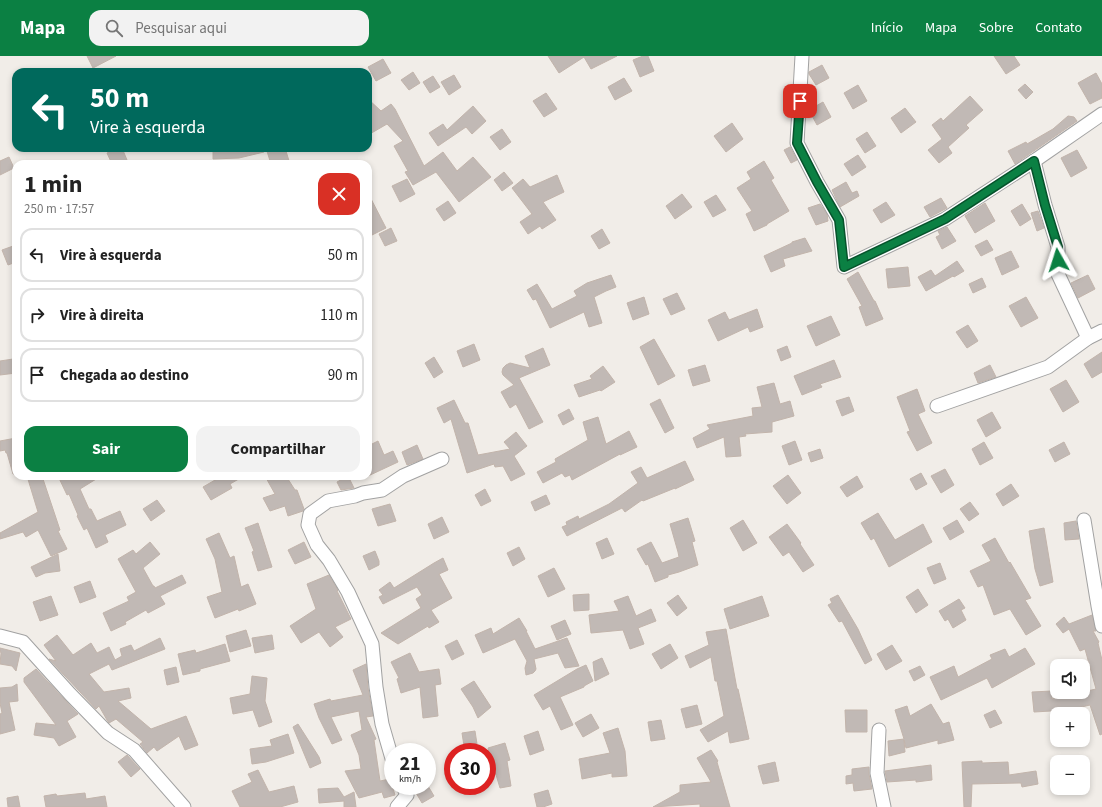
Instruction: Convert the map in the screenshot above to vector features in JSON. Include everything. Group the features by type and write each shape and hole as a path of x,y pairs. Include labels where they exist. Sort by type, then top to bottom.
{"street":[{"path":"802,56 797,143 839,220 844,267 945,219 1034,161 1102,114"},
{"path":"1034,161 1045,205 1058,247 1058,274 1088,338"},
{"path":"937,406 1048,367 1088,338 1102,331"},
{"path":"388,743 382,724 376,687 372,644 348,592 329,560 317,545 308,526 310,514 328,501 382,490 403,476 442,459"},
{"path":"1084,520 1102,626"},
{"path":"0,636 23,642 108,733 134,750 184,807"},
{"path":"879,730 877,772 884,807"},
{"path":"397,807 407,795"}],"building":[{"path":"87,56 116,56 93,68"},
{"path":"548,56 617,56 591,69 584,57 559,73"},
{"path":"643,56 648,56 654,71 640,77 633,60"},
{"path":"994,56 1014,56 1020,65 1006,74"},
{"path":"383,59 391,73 376,81 372,74 372,68 368,67"},
{"path":"822,65 829,78 816,85 809,72"},
{"path":"413,72 420,83 409,90 401,80"},
{"path":"1096,73 1102,84 1102,98 1090,104 1078,83"},
{"path":"454,75 461,87 449,95 441,82"},
{"path":"433,76 440,87 430,93 423,82"},
{"path":"624,78 632,91 615,100 608,87"},
{"path":"1025,84 1033,92 1026,99 1018,90"},
{"path":"858,85 867,101 853,109 844,93"},
{"path":"546,93 557,109 544,117 533,101"},
{"path":"970,96 983,110 966,125 969,128 948,147 952,153 939,163 928,150 942,139 932,125 941,118 943,121"},
{"path":"823,102 831,117 817,125 809,110"},
{"path":"372,103 381,111 391,104 424,166 443,152 457,171 473,157 491,177 459,202 436,172 413,185 405,172 408,171 394,146 403,141 387,124 372,133"},
{"path":"473,106 486,121 472,134 466,127 438,146 429,133 443,124 447,130"},
{"path":"905,108 916,122 901,133 891,118"},
{"path":"1068,116 1074,117 1077,121 1015,164 1008,151 1026,142 1027,144 1053,129"},
{"path":"732,123 743,139 726,152 714,136"},
{"path":"502,129 511,142 500,150 490,137"},
{"path":"867,132 876,146 865,153 856,139"},
{"path":"790,147 797,160 791,163 784,150"},
{"path":"1077,150 1087,168 1071,177 1061,158"},
{"path":"124,152 127,160 110,160 107,153"},
{"path":"213,152 264,152 239,158 213,159"},
{"path":"267,152 286,152 289,160 270,160"},
{"path":"858,155 866,167 852,176 844,164"},
{"path":"9,157 12,164 12,169 0,175 0,161"},
{"path":"764,161 774,178 771,180 789,211 767,225 754,231 746,214 752,211 737,188 751,179 747,172"},
{"path":"504,172 513,183 502,191 494,180"},
{"path":"557,175 564,192 543,202 556,220 542,229 540,226 528,234 520,222 532,214 512,188 523,179 530,187"},
{"path":"407,179 415,194 400,202 392,186"},
{"path":"846,182 852,193 857,191 859,196 840,207 832,190"},
{"path":"682,194 692,207 675,219 666,206"},
{"path":"716,195 726,210 713,217 704,202"},
{"path":"941,198 947,208 930,217 924,207"},
{"path":"372,201 386,228 372,235"},
{"path":"448,201 456,213 444,221 436,209"},
{"path":"886,202 895,215 881,223 873,210"},
{"path":"985,203 995,221 975,233 965,216"},
{"path":"820,204 827,214 828,221 816,225 808,208"},
{"path":"1022,204 1031,219 1020,226 1011,211"},
{"path":"1038,211 1044,228 1037,231 1031,213"},
{"path":"947,227 956,241 942,249 936,237 940,235 938,231"},
{"path":"391,228 397,241 385,246 379,234"},
{"path":"602,229 610,243 599,249 591,236"},
{"path":"805,238 812,251 783,259 785,266 771,272 764,256 792,242"},
{"path":"987,240 993,250 981,256 975,246"},
{"path":"12,246 12,264 8,265 2,250"},
{"path":"1011,251 1019,267 1002,275 995,258"},
{"path":"957,261 964,271 926,291 918,277 931,270 935,276"},
{"path":"908,267 910,286 888,288 886,269"},
{"path":"858,272 875,301 883,319 866,326 859,307 862,306 847,279"},
{"path":"611,275 616,287 594,297 602,323 589,327 584,312 550,328 536,299 533,300 527,290 537,284 552,309 577,296 574,291 587,283"},
{"path":"1088,275 1095,289 1078,298 1071,283"},
{"path":"982,278 986,287 973,293 969,284"},
{"path":"677,293 685,309 671,315 663,299"},
{"path":"644,297 649,314 633,320 627,303"},
{"path":"1026,297 1038,318 1021,327 1009,306"},
{"path":"757,309 763,327 750,332 748,327 718,341 708,320 725,312 729,320"},
{"path":"831,316 840,335 816,346 807,326"},
{"path":"968,325 978,341 967,348 956,332"},
{"path":"654,339 675,376 658,385 640,347"},
{"path":"474,344 480,360 463,367 457,351"},
{"path":"787,346 791,357 781,361 777,350"},
{"path":"543,348 550,365 519,378 543,422 529,429 516,404 510,408 501,392 514,385 503,375 502,372 503,368 510,363 530,368 525,356"},
{"path":"1102,352 1102,372 1092,378 1084,364"},
{"path":"434,357 443,372 434,378 425,363"},
{"path":"12,359 12,374 0,375 0,361"},
{"path":"834,360 841,377 820,384 822,387 802,395 794,376"},
{"path":"705,365 710,381 693,386 688,370"},
{"path":"990,365 996,377 978,383 974,373"},
{"path":"603,366 615,382 601,391 600,390 579,397 574,385 592,379 590,376"},
{"path":"1066,380 1079,402 1063,412 1050,389"},
{"path":"774,383 780,404 790,401 794,416 772,422 772,432 745,434 746,436 739,437 741,456 726,457 724,437 697,448 693,438 710,429 707,425 753,416 752,408 762,407 757,387"},
{"path":"917,389 925,411 918,414 932,443 917,451 907,432 910,431 897,397"},
{"path":"849,397 854,411 842,416 836,401"},
{"path":"660,399 674,428 665,433 650,404"},
{"path":"454,400 465,423 468,423 478,455 510,449 504,442 516,432 527,446 514,456 525,474 511,481 503,466 495,467 494,464 467,473 451,419 444,423 437,408"},
{"path":"569,409 574,419 563,425 558,415"},
{"path":"992,412 1001,428 986,437 977,420"},
{"path":"598,417 606,444 629,431 637,447 620,454 572,480 570,475 565,477 562,473 543,483 537,472 556,462 555,459 588,440 583,422"},
{"path":"12,439 12,470 7,453 5,450 0,451 0,441"},
{"path":"378,441 384,455 393,451 398,462 372,474 372,444"},
{"path":"795,441 802,460 789,465 782,446"},
{"path":"984,442 993,458 980,465 972,449"},
{"path":"1064,442 1070,454 1055,462 1049,450"},
{"path":"417,445 423,459 407,465 402,452"},
{"path":"820,449 823,458 811,462 808,453"},
{"path":"685,461 694,480 675,489 643,501 642,500 625,512 622,508 567,536 562,527 567,525 566,522 578,516 579,519 609,504 638,483 631,472 641,467 647,478"},
{"path":"945,469 954,485 941,493 931,476"},
{"path":"921,473 927,484 916,490 910,479"},
{"path":"788,475 801,493 787,504 773,486"},
{"path":"857,476 863,487 847,497 840,487"},
{"path":"28,480 43,480 60,530 58,531 67,549 51,556 38,530 26,537 23,532 0,539 0,533 38,512"},
{"path":"60,480 95,480 80,489 89,509 91,509 97,521 120,511 126,525 105,535 108,542 96,548 87,528 84,530 77,516 78,515 69,494 67,495"},
{"path":"215,480 237,480 230,484 232,488 211,500 203,487"},
{"path":"267,480 289,480 295,490 297,490 304,509 303,511 288,516 285,506 270,511 263,498 275,494"},
{"path":"341,480 350,480 354,488 341,490 337,482"},
{"path":"1011,484 1019,496 1003,506 996,494"},
{"path":"485,489 491,501 481,506 475,495"},
{"path":"546,495 550,504 535,511 531,502"},
{"path":"157,500 165,511 151,521 143,509"},
{"path":"970,502 979,514 969,521 960,509"},
{"path":"390,504 396,521 378,526 372,509"},
{"path":"878,513 895,540 923,524 932,542 889,567 874,538 871,540 861,523"},
{"path":"442,517 449,532 434,539 428,524"},
{"path":"688,518 695,541 692,542 698,565 668,575 668,577 655,582 648,564 646,565 637,549 651,542 662,563 679,557 670,524"},
{"path":"743,520 757,543 743,551 730,528"},
{"path":"957,520 964,532 950,540 943,528"},
{"path":"1076,521 1079,539 1065,540 1064,523"},
{"path":"258,523 272,567 258,571 252,552 254,551 245,528"},
{"path":"787,524 801,543 800,544 814,565 803,572 789,552 783,556 769,537"},
{"path":"1044,528 1053,582 1040,586 1035,569 1029,531"},
{"path":"219,533 230,558 234,556 241,587 248,584 256,604 215,618 207,597 222,592 215,559 206,539"},
{"path":"607,538 614,554 602,559 596,543"},
{"path":"995,538 1031,598 1025,600 1041,626 1026,635 1010,609 994,615 983,585 978,587 970,571 991,561 982,545"},
{"path":"150,542 160,554 143,568 153,586 155,588 182,575 186,583 160,596 165,604 148,613 146,610 125,622 126,624 111,631 103,613 129,601 127,597 136,592 118,559 133,550 136,554"},
{"path":"304,542 311,557 295,564 288,550"},
{"path":"519,547 525,559 513,566 507,553"},
{"path":"375,551 379,565 369,570 363,556"},
{"path":"58,554 60,571 45,573 36,577 31,567"},
{"path":"443,558 448,570 439,574 452,598 431,610 439,622 429,628 428,626 398,644 381,633 421,608 416,599 422,595 417,587 383,604 379,597 383,595 379,590 390,582 394,588"},
{"path":"940,563 946,579 934,584 927,568"},
{"path":"554,568 565,589 548,597 538,576"},
{"path":"329,575 338,590 337,591 351,619 335,627 343,637 330,647 319,632 301,643 290,626 316,609 307,584"},
{"path":"90,581 96,597 80,603 74,587"},
{"path":"918,589 928,605 916,613 906,597"},
{"path":"589,594 589,610 574,611 573,595"},
{"path":"678,595 687,608 677,616 667,603"},
{"path":"838,595 858,629 872,660 865,664 842,621 839,622 828,605 832,603 830,599"},
{"path":"51,596 58,615 40,621 33,602"},
{"path":"628,596 636,616 651,609 656,621 638,628 644,644 630,649 623,630 591,633 589,615 619,611 614,601"},
{"path":"762,596 769,616 730,629 724,609"},
{"path":"959,599 965,608 961,610 966,620 953,628 948,619 945,621 939,611"},
{"path":"1092,615 1096,631 1093,631 1099,642 1102,660 1102,734 1100,735 1090,705 1082,707 1050,707 1050,711 1034,712 1032,692 1050,691 1050,699 1090,699 1090,690 1096,689 1090,667 1090,659 1088,659 1085,649 1080,651 1069,629 1063,633 1056,624 1064,617 1069,624"},
{"path":"519,618 535,649 567,638 579,666 565,668 558,653 534,659 535,671 526,675 525,668 527,661 515,639 483,653 475,635 491,628 493,634"},
{"path":"565,620 571,634 557,640 551,626"},
{"path":"726,629 737,689 749,739 730,743 728,731 708,742 700,730 724,716 717,681 715,681 711,657 690,668 685,656 709,645 706,632"},
{"path":"246,630 251,646 230,652 226,636"},
{"path":"57,635 73,655 91,643 97,653 109,647 115,660 122,656 120,649 131,645 134,651 160,638 165,649 112,670 109,664 89,674 104,692 129,688 131,698 118,701 151,729 186,716 198,745 185,750 179,736 157,751 154,747 147,753 140,744 143,742 116,719 109,723 99,706 96,709 49,659 56,661 44,645"},
{"path":"272,635 274,649 255,653 252,638"},
{"path":"457,640 464,654 452,660 445,646"},
{"path":"225,644 230,661 183,675 178,654 195,650 196,653"},
{"path":"670,644 678,658 661,669 652,654"},
{"path":"892,645 902,661 886,670 877,654"},
{"path":"0,648 20,653 16,671 12,666 0,664"},
{"path":"1025,648 1035,664 992,688 987,678 941,700 930,677 954,666 958,677 992,659 990,655 1005,649 1009,657"},
{"path":"410,653 419,672 439,669 441,684 435,685 438,716 423,718 420,687 401,693 397,679 399,678 391,662"},
{"path":"602,658 609,674 595,681 593,662"},
{"path":"366,664 368,688 373,716 366,717 376,739 374,740 380,781 384,780 384,795 395,795 384,798 382,792 359,798 345,771 361,769 359,755 351,735 362,730 359,711 331,717 342,740 332,744 314,704 330,699 331,701 363,695 353,670"},
{"path":"586,665 593,681 584,687 560,697 573,725 561,730 550,706 543,710 534,695"},
{"path":"920,666 925,675 914,681 909,671"},
{"path":"176,667 179,682 167,685 164,670"},
{"path":"36,669 78,714 67,721 76,737 59,746 54,738 34,735 36,723 56,725 24,682 24,678"},
{"path":"252,676 267,678 265,701 272,722 259,727 253,710 233,714 230,698 250,694"},
{"path":"474,681 491,707 478,718 473,707 461,689"},
{"path":"17,684 18,701 9,702 15,730 0,734 0,714 2,713 0,688 12,687"},
{"path":"931,704 943,724 949,722 954,740 938,744 938,740 906,748 904,740 905,752 889,756 888,741 904,739 895,710 907,706 910,716"},
{"path":"697,705 702,724 686,728 681,709"},
{"path":"845,710 867,710 867,732 846,732"},
{"path":"995,710 1002,723 990,728 984,715"},
{"path":"591,714 599,728 583,737 575,723"},
{"path":"661,720 665,739 651,741 648,722"},
{"path":"298,724 319,757 321,763 310,768 293,727"},
{"path":"618,728 625,751 627,776 612,777 612,773 582,779 579,759 610,753 603,733"},
{"path":"475,731 477,743 464,743 462,733"},
{"path":"538,731 544,750 530,755 524,736"},
{"path":"288,734 294,753 266,762 252,764 250,749 272,746 270,740"},
{"path":"505,743 510,760 507,761 511,786 500,788 496,775 496,746"},
{"path":"711,750 718,761 717,762 730,807 700,807 700,804 653,807 680,792 680,785 711,782 697,758"},
{"path":"127,755 140,769 131,777 118,762"},
{"path":"982,761 982,763 1008,762 1009,775 1036,771 1038,784 1022,787 1021,783 972,784 971,807 964,807 962,762"},
{"path":"775,762 779,781 763,784 758,766"},
{"path":"931,765 932,780 916,782 916,780 887,782 885,771"},
{"path":"869,767 872,789 854,791 853,783 846,784 846,776 852,775 852,769"},
{"path":"258,770 269,792 294,786 298,802 280,807 240,807 232,791 252,782 248,774"},
{"path":"338,788 344,797 354,792 356,807 344,807 344,801 319,803 318,789"},
{"path":"548,790 552,804 537,807 534,794"},
{"path":"85,793 86,799 105,796 107,807 46,807 44,796"},
{"path":"417,795 433,795 434,796 422,803"},
{"path":"18,796 20,807 8,807 7,798"}],"route":[{"path":"800,101 797,143 839,220 844,267 945,219 1034,161 1045,205 1058,247 1058,260"}]}
